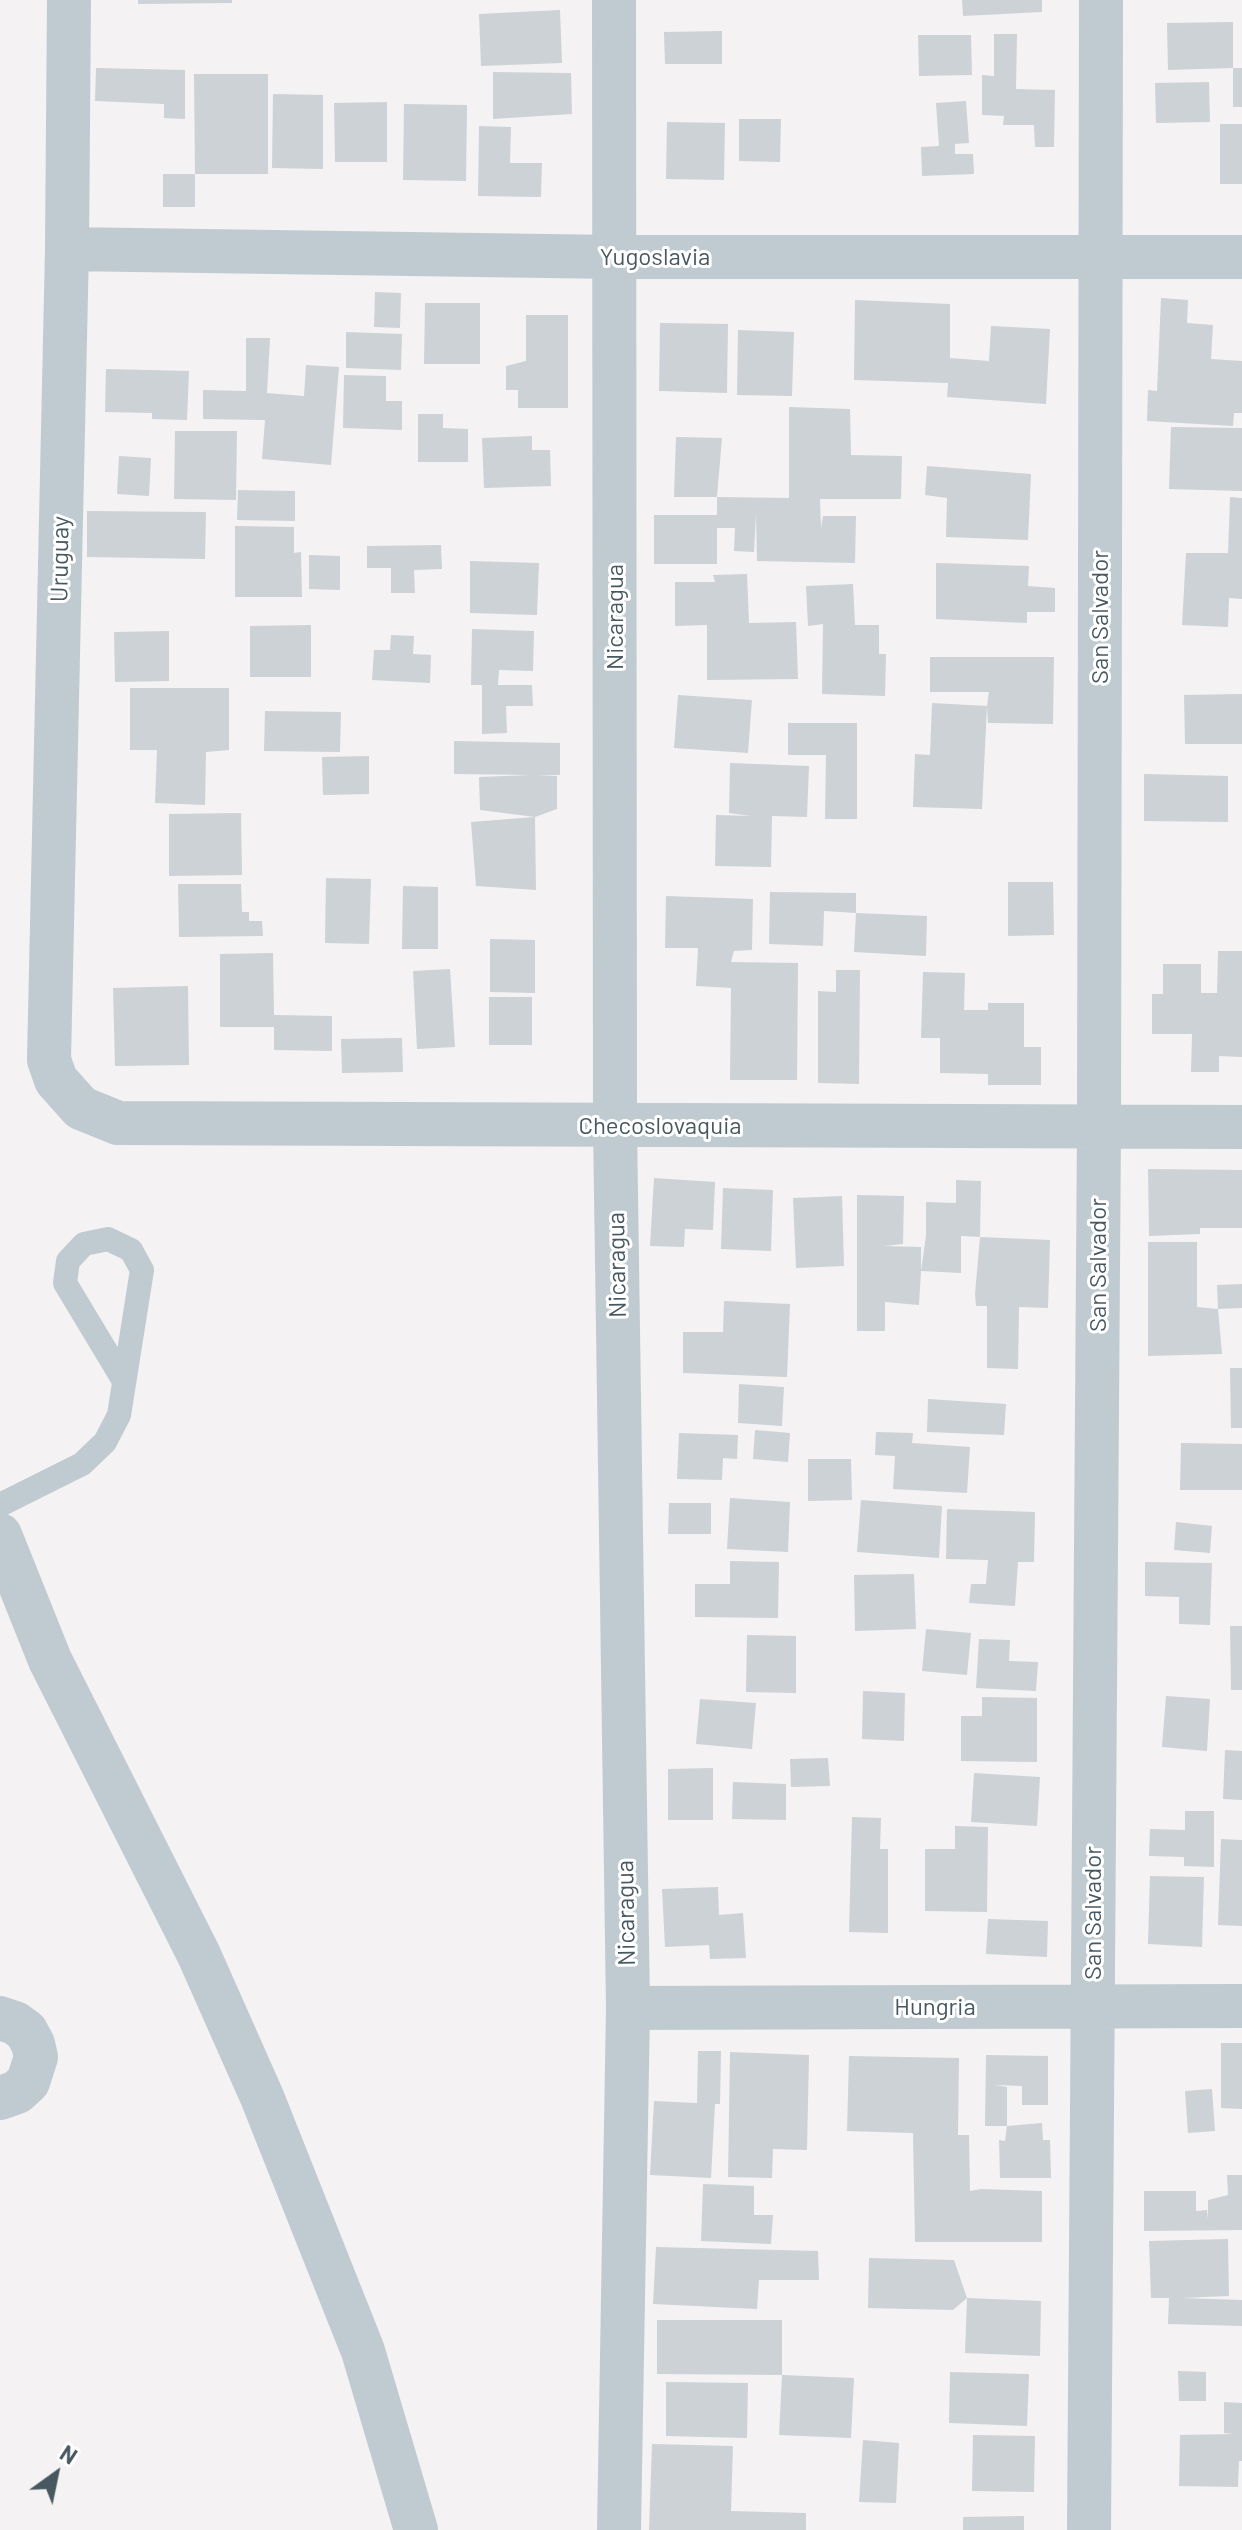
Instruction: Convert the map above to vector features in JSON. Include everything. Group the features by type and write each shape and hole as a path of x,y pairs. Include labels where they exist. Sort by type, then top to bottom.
{"street":[{"name":"Uruguay","path":"69,0 67,249 49,1060 56,1080 81,1108"},
{"name":"Nicaragua","path":"614,0 615,1126 628,2008 619,2530"},
{"name":"San Salvador","path":"1089,2530 1099,1127 1101,0"},
{"name":"Yugoslavia","path":"67,249 615,257 1242,257"},
{"name":"Checoslovaquia","path":"81,1108 118,1123 1242,1127"},
{"path":"0,1535 50,1660 199,1955 262,2097 363,2351 416,2530"},
{"name":"Hungria","path":"628,2008 1242,2006"},
{"path":"0,2018 26,2031 36,2057 28,2082 17,2092 0,2098"}],"lane":[{"path":"0,1505 82,1464 105,1442 119,1415 142,1270 131,1250 108,1239 84,1244 68,1261 65,1283 124,1381"}],"building":[{"path":"138,0 232,0 232,3 138,4"},
{"path":"962,0 1042,0 1042,12 963,16"},
{"path":"560,10 562,63 481,66 479,14"},
{"path":"1233,22 1233,68 1168,70 1167,23"},
{"path":"722,31 722,64 665,64 664,32"},
{"path":"994,34 1017,34 1016,89 1055,90 1054,147 1035,147 1034,125 1003,125 1004,116 982,115 982,75 994,76"},
{"path":"918,35 971,35 972,75 919,76"},
{"path":"96,68 185,70 185,119 164,118 164,104 95,101"},
{"path":"1233,68 1242,68 1242,107 1233,107"},
{"path":"493,72 571,73 572,114 493,119"},
{"path":"194,74 268,74 268,174 195,174"},
{"path":"1209,82 1210,122 1156,123 1155,83"},
{"path":"273,94 323,95 323,169 272,168"},
{"path":"966,101 969,143 955,144 955,154 973,154 974,174 922,176 921,147 939,146 936,103"},
{"path":"387,102 387,162 335,162 334,103"},
{"path":"404,104 467,105 466,181 403,180"},
{"path":"739,119 781,119 780,162 739,161"},
{"path":"667,122 725,123 724,180 666,179"},
{"path":"1220,124 1242,124 1242,184 1220,184"},
{"path":"479,126 511,127 510,163 542,163 541,197 478,196"},
{"path":"163,174 195,174 195,207 163,207"},
{"path":"375,292 401,293 400,328 374,327"},
{"path":"1161,298 1188,300 1187,323 1213,325 1211,359 1242,361 1242,413 1234,413 1233,426 1147,421 1148,390 1157,391"},
{"path":"855,300 950,304 950,358 989,361 991,326 1050,329 1046,404 947,397 948,383 854,380"},
{"path":"425,303 480,303 480,364 424,364"},
{"path":"526,315 568,315 568,408 518,408 518,390 506,390 506,366 526,361"},
{"path":"660,323 728,324 727,393 659,391"},
{"path":"738,330 794,332 792,396 737,395"},
{"path":"346,332 402,334 401,370 346,368"},
{"path":"246,338 270,338 267,393 304,396 306,365 339,367 331,465 262,459 265,420 203,419 203,390 246,391"},
{"path":"106,369 189,371 187,420 152,419 152,413 105,412"},
{"path":"344,375 386,376 386,401 402,401 402,430 343,428"},
{"path":"789,407 850,409 851,455 902,456 901,499 820,499 821,528 823,516 856,516 855,563 757,561 756,514 754,552 734,551 735,528 717,528 717,564 654,564 654,515 717,515 717,497 789,498"},
{"path":"418,414 443,414 443,428 468,429 468,462 418,462"},
{"path":"1171,427 1242,428 1242,491 1169,489"},
{"path":"175,431 237,431 236,500 174,499"},
{"path":"532,436 532,450 550,450 551,486 484,488 482,438"},
{"path":"676,437 722,438 717,497 674,497"},
{"path":"119,456 151,458 149,496 117,494"},
{"path":"927,466 1031,474 1028,540 946,537 947,498 925,495"},
{"path":"238,490 295,491 295,521 237,520"},
{"path":"1230,497 1242,498 1242,599 1229,598 1228,627 1182,625 1186,553 1228,553"},
{"path":"87,511 206,512 205,559 87,557"},
{"path":"235,526 294,527 294,553 301,552 302,597 235,597"},
{"path":"441,545 442,569 414,570 415,593 391,593 391,568 367,568 367,546"},
{"path":"309,555 340,556 340,590 309,589"},
{"path":"470,561 539,563 537,615 470,613"},
{"path":"936,563 1029,566 1028,586 1055,588 1055,612 1027,612 1027,623 936,619"},
{"path":"747,574 749,623 796,622 798,679 707,680 707,625 675,626 675,582 715,582 713,575"},
{"path":"853,584 855,625 879,625 879,654 886,654 885,696 822,694 823,624 808,626 806,586"},
{"path":"311,625 311,677 250,677 250,626"},
{"path":"472,629 534,631 533,671 499,670 498,685 532,685 533,706 506,706 507,733 482,734 482,685 471,685"},
{"path":"169,631 169,681 115,682 114,632"},
{"path":"391,635 414,636 413,654 431,655 430,683 372,680 374,650 390,650"},
{"path":"930,657 1054,657 1053,724 988,723 989,692 930,692"},
{"path":"130,688 229,688 229,750 206,752 205,805 155,803 157,750 130,750"},
{"path":"1242,694 1242,744 1185,744 1184,695"},
{"path":"678,695 752,700 748,753 674,748"},
{"path":"932,703 987,706 982,809 913,807 915,754 930,755"},
{"path":"265,711 341,712 340,752 264,751"},
{"path":"788,723 857,723 857,819 825,819 826,755 788,755"},
{"path":"454,741 560,743 560,775 537,775 557,776 557,809 535,817 480,810 479,777 531,775 454,774"},
{"path":"369,756 369,794 323,795 322,757"},
{"path":"730,763 809,766 807,817 772,816 771,867 715,866 716,815 751,816 729,813"},
{"path":"1144,774 1228,776 1228,822 1144,821"},
{"path":"241,813 242,875 169,876 169,814"},
{"path":"535,817 536,890 476,886 471,822"},
{"path":"326,878 371,879 369,944 325,943"},
{"path":"1008,882 1053,882 1054,935 1008,936"},
{"path":"178,884 241,884 242,912 249,912 249,921 262,921 263,936 179,937"},
{"path":"403,886 438,887 438,949 402,949"},
{"path":"770,892 856,893 856,913 824,911 823,946 769,944"},
{"path":"666,896 753,899 752,950 734,951 731,962 798,963 797,1080 730,1080 731,988 696,986 698,948 665,948"},
{"path":"856,913 927,916 926,956 854,952"},
{"path":"490,939 535,940 535,993 490,992"},
{"path":"1218,951 1242,951 1242,1057 1219,1056 1219,1072 1191,1072 1192,1034 1152,1034 1152,994 1163,994 1163,964 1201,964 1201,993 1217,993"},
{"path":"273,953 274,1015 332,1016 332,1051 274,1050 274,1027 220,1027 220,954"},
{"path":"450,969 455,1047 417,1049 413,971"},
{"path":"836,970 860,970 859,1084 818,1083 818,991 836,992"},
{"path":"923,972 965,973 964,1010 988,1010 988,1003 1024,1003 1024,1047 1041,1047 1041,1085 988,1085 988,1074 940,1073 940,1038 921,1038"},
{"path":"188,986 189,1065 115,1066 113,988"},
{"path":"489,997 532,997 532,1045 489,1045"},
{"path":"402,1038 403,1072 342,1073 341,1039"},
{"path":"1148,1169 1242,1170 1242,1228 1200,1228 1200,1234 1149,1236"},
{"path":"654,1178 715,1182 713,1230 685,1229 684,1247 650,1246"},
{"path":"956,1180 981,1181 980,1237 961,1236 961,1273 921,1271 926,1236 926,1202 956,1203"},
{"path":"723,1188 773,1190 771,1251 721,1249"},
{"path":"857,1195 904,1196 903,1244 884,1246 921,1247 919,1305 885,1302 885,1331 857,1331"},
{"path":"842,1196 844,1266 796,1268 793,1198"},
{"path":"980,1237 1050,1240 1048,1308 1019,1307 1018,1369 987,1368 987,1306 976,1306 975,1294"},
{"path":"1148,1242 1197,1242 1197,1307 1218,1309 1222,1354 1148,1356"},
{"path":"1242,1284 1242,1308 1218,1309 1217,1285"},
{"path":"724,1301 790,1304 787,1377 683,1373 683,1332 723,1332"},
{"path":"1230,1368 1242,1368 1242,1428 1231,1428"},
{"path":"739,1384 784,1387 782,1426 738,1423"},
{"path":"928,1399 1006,1404 1004,1435 927,1432"},
{"path":"755,1430 790,1433 788,1462 753,1459"},
{"path":"876,1432 913,1433 912,1443 970,1447 967,1493 893,1489 895,1456 875,1455"},
{"path":"679,1433 738,1435 737,1459 723,1458 722,1480 677,1479"},
{"path":"1181,1443 1242,1444 1242,1490 1180,1490"},
{"path":"808,1459 851,1459 852,1500 808,1501"},
{"path":"730,1498 790,1502 788,1552 727,1549"},
{"path":"861,1500 942,1506 939,1558 857,1552"},
{"path":"669,1503 711,1503 711,1534 668,1534"},
{"path":"947,1509 1035,1512 1034,1562 1018,1562 1015,1606 969,1603 971,1584 986,1584 988,1560 946,1559"},
{"path":"1176,1522 1212,1526 1210,1553 1174,1550"},
{"path":"730,1561 779,1562 778,1618 695,1617 695,1584 730,1584"},
{"path":"1145,1562 1212,1563 1210,1625 1179,1624 1179,1597 1145,1596"},
{"path":"914,1574 916,1629 855,1631 854,1575"},
{"path":"1230,1626 1242,1626 1242,1690 1231,1690"},
{"path":"926,1629 971,1633 967,1675 922,1671"},
{"path":"747,1635 796,1636 796,1693 746,1692"},
{"path":"979,1639 1010,1640 1009,1661 1038,1662 1036,1691 976,1688"},
{"path":"863,1691 905,1693 904,1741 862,1739"},
{"path":"1166,1696 1210,1699 1207,1751 1162,1747"},
{"path":"982,1697 1037,1698 1037,1762 961,1761 961,1716 982,1716"},
{"path":"700,1699 756,1703 752,1749 696,1744"},
{"path":"1225,1750 1242,1751 1242,1800 1223,1799"},
{"path":"828,1758 830,1786 791,1787 790,1759"},
{"path":"713,1768 713,1820 668,1820 668,1769"},
{"path":"974,1773 1040,1777 1037,1826 971,1822"},
{"path":"733,1782 786,1784 786,1820 732,1819"},
{"path":"1185,1811 1214,1811 1214,1867 1184,1866 1184,1857 1149,1856 1150,1829 1185,1830"},
{"path":"852,1817 881,1818 880,1849 888,1849 888,1933 849,1932"},
{"path":"955,1826 988,1827 987,1912 925,1911 925,1849 955,1849"},
{"path":"1221,1839 1242,1840 1242,1926 1218,1925"},
{"path":"1150,1876 1204,1877 1202,1947 1148,1944"},
{"path":"718,1887 719,1915 743,1913 746,1958 710,1959 709,1945 665,1947 662,1889"},
{"path":"988,1919 1048,1921 1047,1957 986,1954"},
{"path":"1221,2043 1242,2043 1242,2109 1221,2108"},
{"path":"698,2051 721,2051 720,2104 715,2104 711,2178 650,2175 654,2101 697,2103"},
{"path":"730,2052 809,2055 807,2150 773,2149 772,2178 728,2177"},
{"path":"986,2055 1048,2056 1048,2105 1022,2105 1022,2086 995,2085 1007,2087 1007,2126 985,2126"},
{"path":"849,2056 959,2058 958,2135 969,2135 970,2191 1042,2191 1042,2242 915,2242 913,2133 847,2131"},
{"path":"1212,2089 1215,2131 1188,2133 1185,2091"},
{"path":"1042,2123 1043,2140 1050,2140 1051,2178 1000,2178 999,2140 1005,2141 1007,2126"},
{"path":"1227,2175 1242,2175 1242,2230 1144,2231 1144,2191 1196,2191 1196,2211 1207,2210 1208,2219 1208,2200 1228,2195"},
{"path":"703,2184 754,2186 754,2215 773,2215 771,2244 701,2241"},
{"path":"1228,2239 1229,2296 1181,2298 1242,2300 1242,2326 1168,2324 1169,2298 1151,2298 1149,2241"},
{"path":"656,2247 818,2251 819,2280 759,2280 757,2309 653,2304"},
{"path":"869,2258 954,2260 967,2298 953,2310 868,2308"},
{"path":"967,2298 1041,2301 1040,2356 965,2353"},
{"path":"657,2320 782,2320 782,2375 657,2374"},
{"path":"1178,2371 1206,2372 1206,2401 1179,2401"},
{"path":"950,2372 1029,2374 1027,2426 949,2423"},
{"path":"782,2375 854,2378 851,2438 779,2435"},
{"path":"666,2382 748,2383 747,2438 666,2436"},
{"path":"1224,2402 1242,2403 1242,2461 1239,2461 1238,2487 1179,2486 1180,2435 1234,2434 1224,2433"},
{"path":"973,2435 1035,2436 1034,2492 972,2491"},
{"path":"863,2440 899,2443 896,2503 859,2502"},
{"path":"652,2444 733,2446 731,2511 806,2513 806,2530 649,2530"},
{"path":"1024,2516 1024,2530 963,2530 963,2517"}]}
